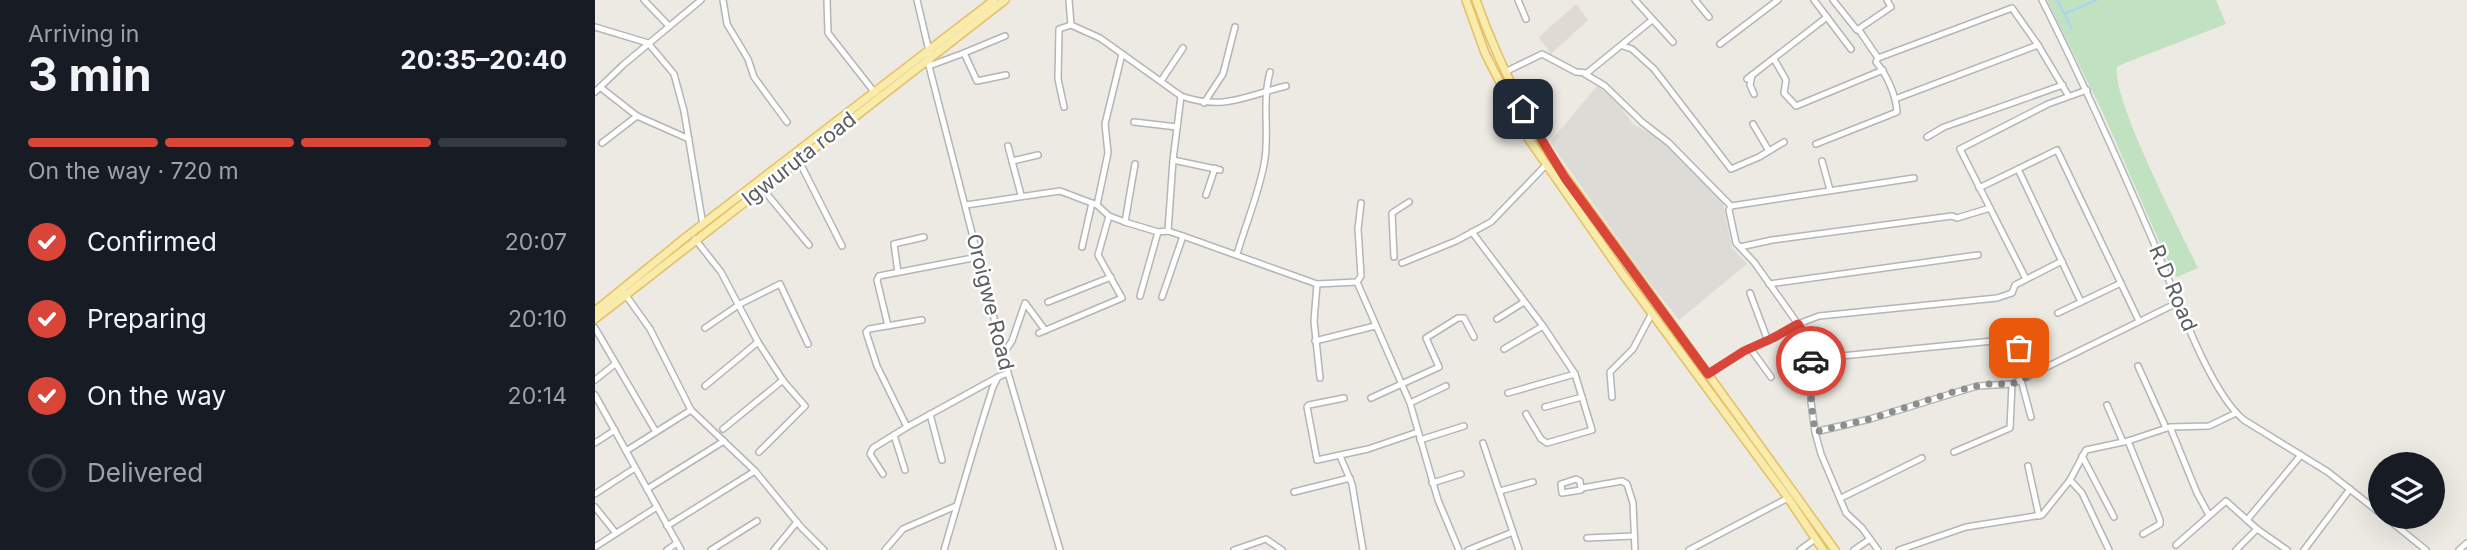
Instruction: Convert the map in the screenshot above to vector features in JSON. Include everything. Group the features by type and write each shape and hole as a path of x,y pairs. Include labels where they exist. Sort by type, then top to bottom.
{"main road":[{"name":"Igwuruta road","path":"595,319 703,225 875,93 929,59 994,0"},
{"name":"Igwuruta road","path":"595,311 695,239 1005,0"},
{"path":"1466,0 1496,77 1528,138 1823,550"},
{"path":"1476,0 1505,72 1536,133 1565,178 1835,550"}],"street":[{"path":"644,0 669,26"},
{"path":"723,0 727,24 748,59 754,77 787,122"},
{"path":"827,0 828,33 875,93"},
{"name":"Oroigwe Road","path":"917,0 929,59 1007,373 1060,550"},
{"path":"1069,0 1071,25"},
{"path":"1518,0 1526,19"},
{"path":"1635,0 1673,42"},
{"path":"1695,0 1709,17"},
{"path":"1720,44 1778,0"},
{"path":"1814,0 1851,49"},
{"path":"1816,144 1896,113 1897,109 1883,70 1876,62 1878,58 1859,30 1833,0"},
{"path":"1859,30 1891,7 1887,0"},
{"name":"R.D Road","path":"2042,0 2087,90 2205,363 2236,414 2301,455 2368,504"},
{"path":"595,92 698,1"},
{"path":"1878,58 2012,8 2068,95"},
{"path":"1754,94 1750,77 1827,17"},
{"path":"1585,74 1652,20"},
{"path":"1064,107 1058,79 1059,29 1071,25 1095,35 1181,96 1204,103 1223,104 1286,86"},
{"path":"595,27 648,43 674,74 684,111 703,225"},
{"path":"1204,103 1223,74 1235,27"},
{"path":"929,59 964,53 1005,36"},
{"path":"1895,99 2038,45"},
{"path":"1623,46 1638,54 1654,69 1731,169 1784,142"},
{"path":"1161,81 1183,48"},
{"path":"964,53 977,81 1006,75"},
{"path":"1082,247 1108,153 1105,124 1122,54"},
{"path":"1505,72 1542,54 1585,74 1605,86 1642,122 1669,143 1731,206"},
{"path":"1774,59 1786,80 1784,93 1796,106 1883,70"},
{"path":"1237,254 1263,167 1266,148 1265,92 1270,72"},
{"path":"1927,137 1944,127 2063,85"},
{"path":"600,87 637,116 689,139"},
{"path":"2026,279 1960,149 2068,95 2087,90"},
{"path":"1168,231 1181,96"},
{"path":"602,143 637,116"},
{"path":"1134,122 1177,127"},
{"path":"1753,124 1769,151"},
{"path":"1008,146 1021,195"},
{"path":"1979,188 2054,150 2059,151 2139,321"},
{"path":"1012,161 1038,155"},
{"path":"799,159 842,246"},
{"path":"1173,160 1218,169 1206,195"},
{"path":"1822,161 1830,190"},
{"path":"1125,222 1135,164"},
{"path":"1402,263 1456,241 1496,218 1546,165"},
{"path":"2018,169 2081,302"},
{"path":"1731,206 1914,178"},
{"path":"762,188 809,245"},
{"path":"966,205 1060,191 1094,204 1109,216 1125,222 1158,232 1168,231 1317,284 1356,282 1361,276 1358,229 1361,203"},
{"path":"1394,257 1392,213 1409,202"},
{"path":"1731,206 1729,210 1733,232 1740,247 1754,262 1808,342 1815,432 1827,469 1849,516 1878,550"},
{"path":"1740,247 1772,240 1952,216 1957,218 1990,208"},
{"path":"1003,355 1012,341 1025,303 1042,332 1122,298 1098,255 1109,216"},
{"path":"1140,296 1158,232"},
{"path":"1472,232 1543,326 1575,374 1591,426 1590,432 1547,443 1541,439 1526,414"},
{"path":"1163,297 1183,236"},
{"path":"898,272 894,244 924,237"},
{"path":"695,239 721,272 758,342 783,380 806,406 759,452"},
{"path":"1769,284 1978,255"},
{"path":"888,326 877,278 978,257"},
{"path":"1708,374 1750,348 1819,316 1997,298 2012,293 2015,285 2062,261"},
{"path":"1048,302 1111,277"},
{"path":"1356,282 1410,403 1432,483 1459,550"},
{"path":"2058,313 2121,283"},
{"path":"1317,284 1314,302 1315,341 1320,378"},
{"path":"705,328 740,304 781,285 808,344"},
{"path":"1749,293 1768,341"},
{"path":"625,294 650,329 691,410 755,471 824,550"},
{"path":"1497,319 1524,302"},
{"path":"1815,432 1870,419 1977,386 2012,384 2179,302"},
{"path":"1612,397 1610,372 1633,349 1652,313"},
{"path":"1371,398 1439,367 1426,341 1427,337 1458,318 1464,318 1473,337"},
{"path":"907,427 877,366 866,332 869,329 922,320"},
{"path":"1315,341 1375,326"},
{"path":"1504,349 1543,326"},
{"path":"595,328 656,432"},
{"path":"1811,359 1991,341"},
{"path":"705,386 758,342"},
{"path":"1750,348 1771,377"},
{"path":"2019,348 2031,417"},
{"path":"595,380 615,364"},
{"path":"2138,366 2209,515"},
{"path":"883,474 870,452 873,448 1007,373"},
{"path":"1508,393 1575,374"},
{"path":"944,550 971,454 997,377"},
{"path":"723,429 783,380"},
{"path":"1954,452 2010,428 2012,384"},
{"path":"1410,403 1446,386"},
{"path":"595,395 681,550"},
{"path":"1545,407 1582,397"},
{"path":"1344,398 1307,407 1315,458 1340,456 1380,446 1418,432"},
{"path":"2107,405 2160,520 2160,524 2143,534"},
{"path":"626,451 691,410"},
{"path":"930,414 941,460"},
{"path":"1899,550 1975,525 2045,513 2070,480 2082,456 2091,448 2125,441 2168,427 2204,427 2236,414"},
{"path":"1420,440 1464,426"},
{"path":"595,443 615,430"},
{"path":"894,435 905,470"},
{"path":"647,489 724,440"},
{"path":"1483,443 1519,550"},
{"path":"2247,520 2301,455"},
{"path":"1340,456 1350,478 1363,550"},
{"path":"2082,456 2114,517"},
{"path":"1841,498 1922,458"},
{"path":"2028,466 2039,516"},
{"path":"595,494 635,468"},
{"path":"667,526 755,471"},
{"path":"1432,483 1461,474"},
{"path":"1294,492 1350,478"},
{"path":"2070,480 2082,493 2109,550"},
{"path":"1500,491 1533,482"},
{"path":"1582,488 1625,482 1633,503 1635,550"},
{"path":"2304,550 2350,489"},
{"path":"1689,550 1788,498"},
{"path":"2176,545 2226,502 2287,550"},
{"path":"885,550 903,529 956,506"},
{"path":"595,507 615,532"},
{"path":"595,547 657,507"},
{"path":"711,550 757,521"},
{"path":"774,550 797,522"},
{"path":"2236,550 2257,528"},
{"name":"R.D Road","path":"2399,529 2425,550"},
{"path":"1468,550 1513,532"},
{"path":"1587,538 1634,536"},
{"path":"1234,550 1266,539 1282,550"},
{"path":"1800,550 1815,539"},
{"path":"1854,550 1870,539"},
{"path":"1921,542 1926,550"},
{"path":"667,550 677,543"},
{"path":"2459,550 2467,543"}],"shaded area":[{"path":"1576,4 1588,20 1551,54 1539,37"},
{"path":"1597,86 1616,101 1633,124 1660,139 1723,203 1732,248 1747,264 1679,320 1642,273 1550,142"}],"green space":[{"path":"2047,0 2216,0 2226,24 2117,67 2118,83 2136,135 2198,268 2177,277 2173,273 2103,113"}],"waterway":[{"path":"2057,0 2072,29"},
{"path":"2064,14 2097,0"}],"way so far":[{"path":"1811,361 1811,402 1815,432 1870,419 1956,391 1987,384 2012,384 2027,377 2019,348"}],"route":[{"path":"1523,109 1565,178 1708,374 1744,351 1798,324 1808,342 1811,361"}]}
